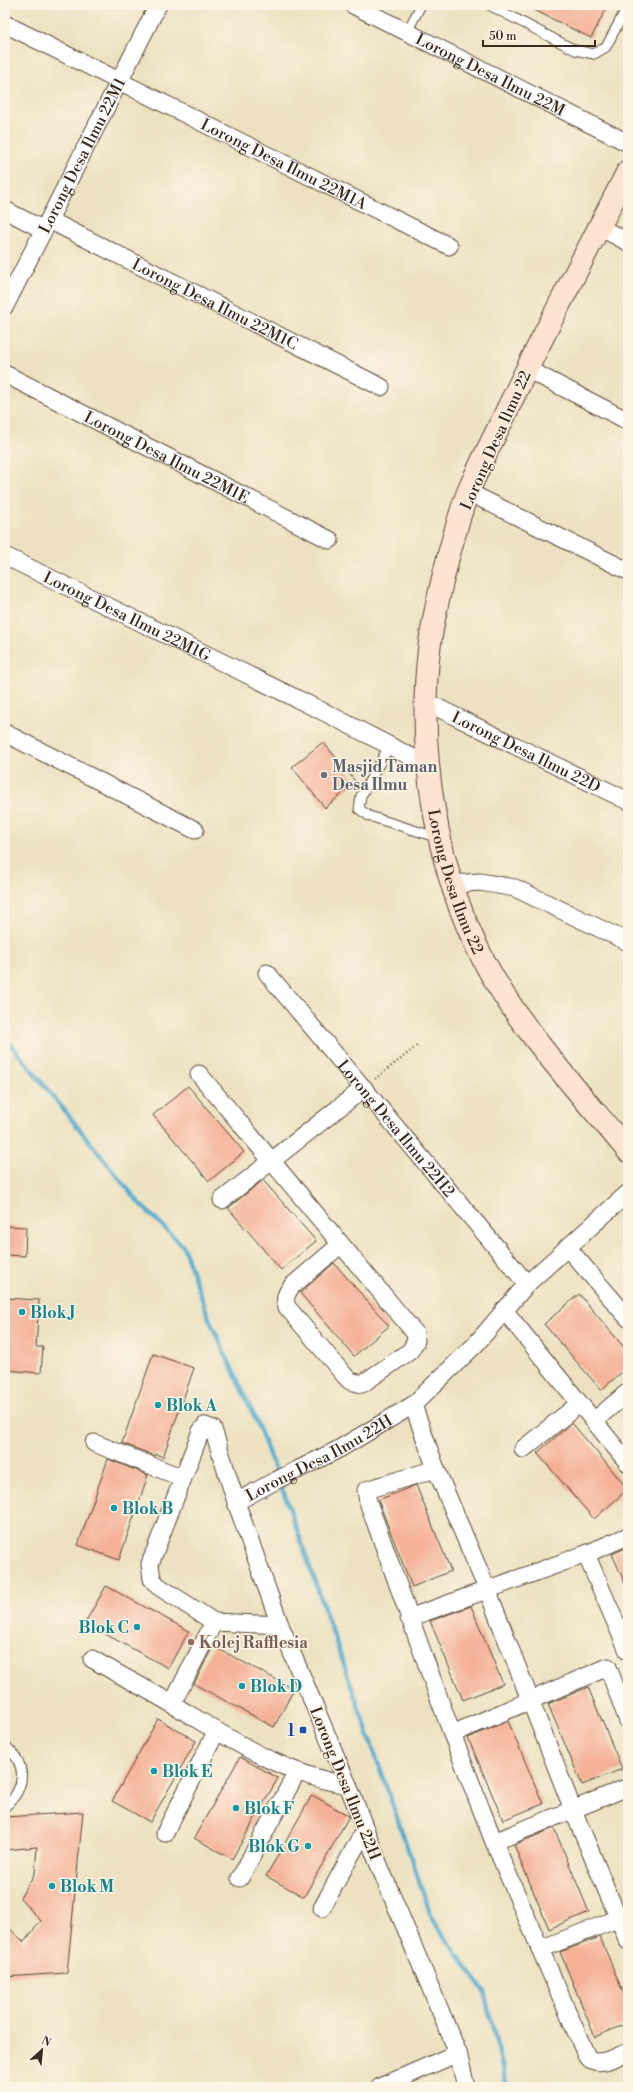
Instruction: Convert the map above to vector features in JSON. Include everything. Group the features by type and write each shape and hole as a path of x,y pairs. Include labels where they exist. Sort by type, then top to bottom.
{"street":[{"name":"Lorong Desa Ilmu 22M1","path":"5,306 158,5"},
{"name":"Lorong Desa Ilmu 22M","path":"353,5 628,143"},
{"name":"Lorong Desa Ilmu 22M1A","path":"5,24 449,246"},
{"name":"Lorong Desa Ilmu 22","path":"628,171 527,370 468,492 451,548 435,613 429,650 426,702 429,766 441,838 452,884 477,948 494,980 537,1040 628,1151"},
{"name":"Lorong Desa Ilmu 22M1C","path":"5,210 46,225 381,387"},
{"path":"599,227 628,242"},
{"path":"527,370 628,421"},
{"name":"Lorong Desa Ilmu 22M1E","path":"5,374 330,540"},
{"path":"468,492 628,571"},
{"name":"Lorong Desa Ilmu 22M1G","path":"5,556 390,745 429,766"},
{"name":"Lorong Desa Ilmu 22D","path":"426,702 628,801"},
{"path":"5,733 195,830"},
{"path":"452,884 480,882 515,888 628,942"},
{"name":"Lorong Desa Ilmu 22H2","path":"267,973 527,1284"},
{"path":"199,1074 341,1244 416,1336 415,1346 410,1351 362,1384 350,1381 345,1376 287,1307 285,1302 287,1291 341,1244"},
{"path":"222,1200 364,1088"},
{"name":"Lorong Desa Ilmu 22H","path":"466,2087 458,2053 348,1785 280,1626 236,1502 275,1481 316,1462 413,1405 459,1362 527,1284 628,1193"},
{"path":"567,1247 628,1318"},
{"path":"504,1310 628,1464"},
{"path":"594,1421 628,1392"},
{"path":"524,1449 580,1404"},
{"path":"413,1405 436,1469 487,1589 573,1810 624,1917 628,1941"},
{"path":"236,1502 212,1428 202,1427 150,1564 150,1575 155,1584 214,1622 280,1626"},
{"path":"94,1443 183,1478"},
{"path":"436,1469 366,1490 372,1514 452,1734 494,1842 587,2057 590,2060 601,2062 628,2052"},
{"path":"409,1618 586,1554 628,1536"},
{"path":"586,1554 628,1651"},
{"path":"172,1704 214,1622"},
{"path":"92,1659 172,1704 216,1732 298,1772 319,1780 348,1785"},
{"path":"452,1734 530,1702 608,1667 628,1660"},
{"path":"608,1667 628,1721"},
{"path":"165,1833 216,1732"},
{"path":"240,1878 298,1772"},
{"path":"494,1842 628,1787"},
{"path":"322,1908 365,1829"},
{"path":"540,1949 624,1917"},
{"path":"380,2087 458,2053"}],"lane":[{"path":"407,32 421,5"},
{"path":"489,5 574,50 594,54 606,47 628,5"},
{"path":"390,745 361,796 359,809 369,816 441,838"},
{"path":"5,1746 13,1752 20,1764 22,1777 17,1794 5,1807"}],"path":[{"path":"364,1088 417,1046"}],"building":[{"path":"524,5 608,5 591,38"},
{"name":"Masjid Taman Desa Ilmu","path":"323,742 356,782 325,808 292,767"},
{"path":"188,1086 244,1152 209,1181 153,1115"},
{"path":"263,1180 316,1241 281,1270 228,1208"},
{"path":"5,1226 26,1227 25,1256 5,1255"},
{"path":"334,1263 389,1326 354,1356 300,1293"},
{"path":"579,1294 628,1352 628,1367 601,1390 544,1324"},
{"path":"5,1298 39,1300 36,1347 43,1347 41,1373 5,1370"},
{"name":"Blok A","path":"153,1354 194,1368 163,1457 156,1454 155,1456 122,1443"},
{"path":"572,1423 628,1489 594,1519 537,1453"},
{"name":"Blok B","path":"108,1459 148,1475 119,1560 78,1545"},
{"path":"416,1485 451,1571 412,1587 378,1500"},
{"path":"628,1547 628,1590 612,1554"},
{"name":"Blok C","path":"106,1586 189,1631 168,1668 85,1623"},
{"path":"471,1606 503,1684 463,1700 430,1621"},
{"name":"Blok D","path":"213,1646 294,1689 274,1727 194,1684"},
{"path":"588,1687 622,1769 582,1785 548,1704"},
{"name":"Blok E","path":"158,1719 196,1741 150,1822 112,1801"},
{"path":"508,1721 543,1804 503,1820 468,1738"},
{"name":"Blok F","path":"240,1757 278,1778 232,1859 194,1838"},
{"name":"Blok G","path":"312,1795 349,1816 304,1897 266,1876"},
{"name":"Blok M","path":"83,1812 67,1973 5,1977 5,1924 24,1942 41,1921 20,1898 35,1873 37,1847 5,1850 5,1817"},
{"path":"554,1828 589,1912 549,1929 514,1845"},
{"path":"600,1937 628,2004 628,2023 595,2037 560,1952"}],"waterway":[{"path":"5,1037 139,1203 183,1246 210,1321 256,1420 288,1504 433,1921 484,1991 507,2087"}],"place":[{"name":"Masjid Taman Desa Ilmu","path":"324,775"},
{"name":"Blok J","path":"22,1312"},
{"name":"Blok A","path":"158,1405"},
{"name":"Blok B","path":"114,1508"},
{"name":"Blok C","path":"137,1627"},
{"name":"Kolej Rafflesia","path":"191,1642"},
{"name":"Blok D","path":"242,1686"},
{"name":"1","path":"303,1730"},
{"name":"Blok E","path":"154,1771"},
{"name":"Blok F","path":"236,1808"},
{"name":"Blok G","path":"308,1846"},
{"name":"Blok M","path":"52,1886"}]}
